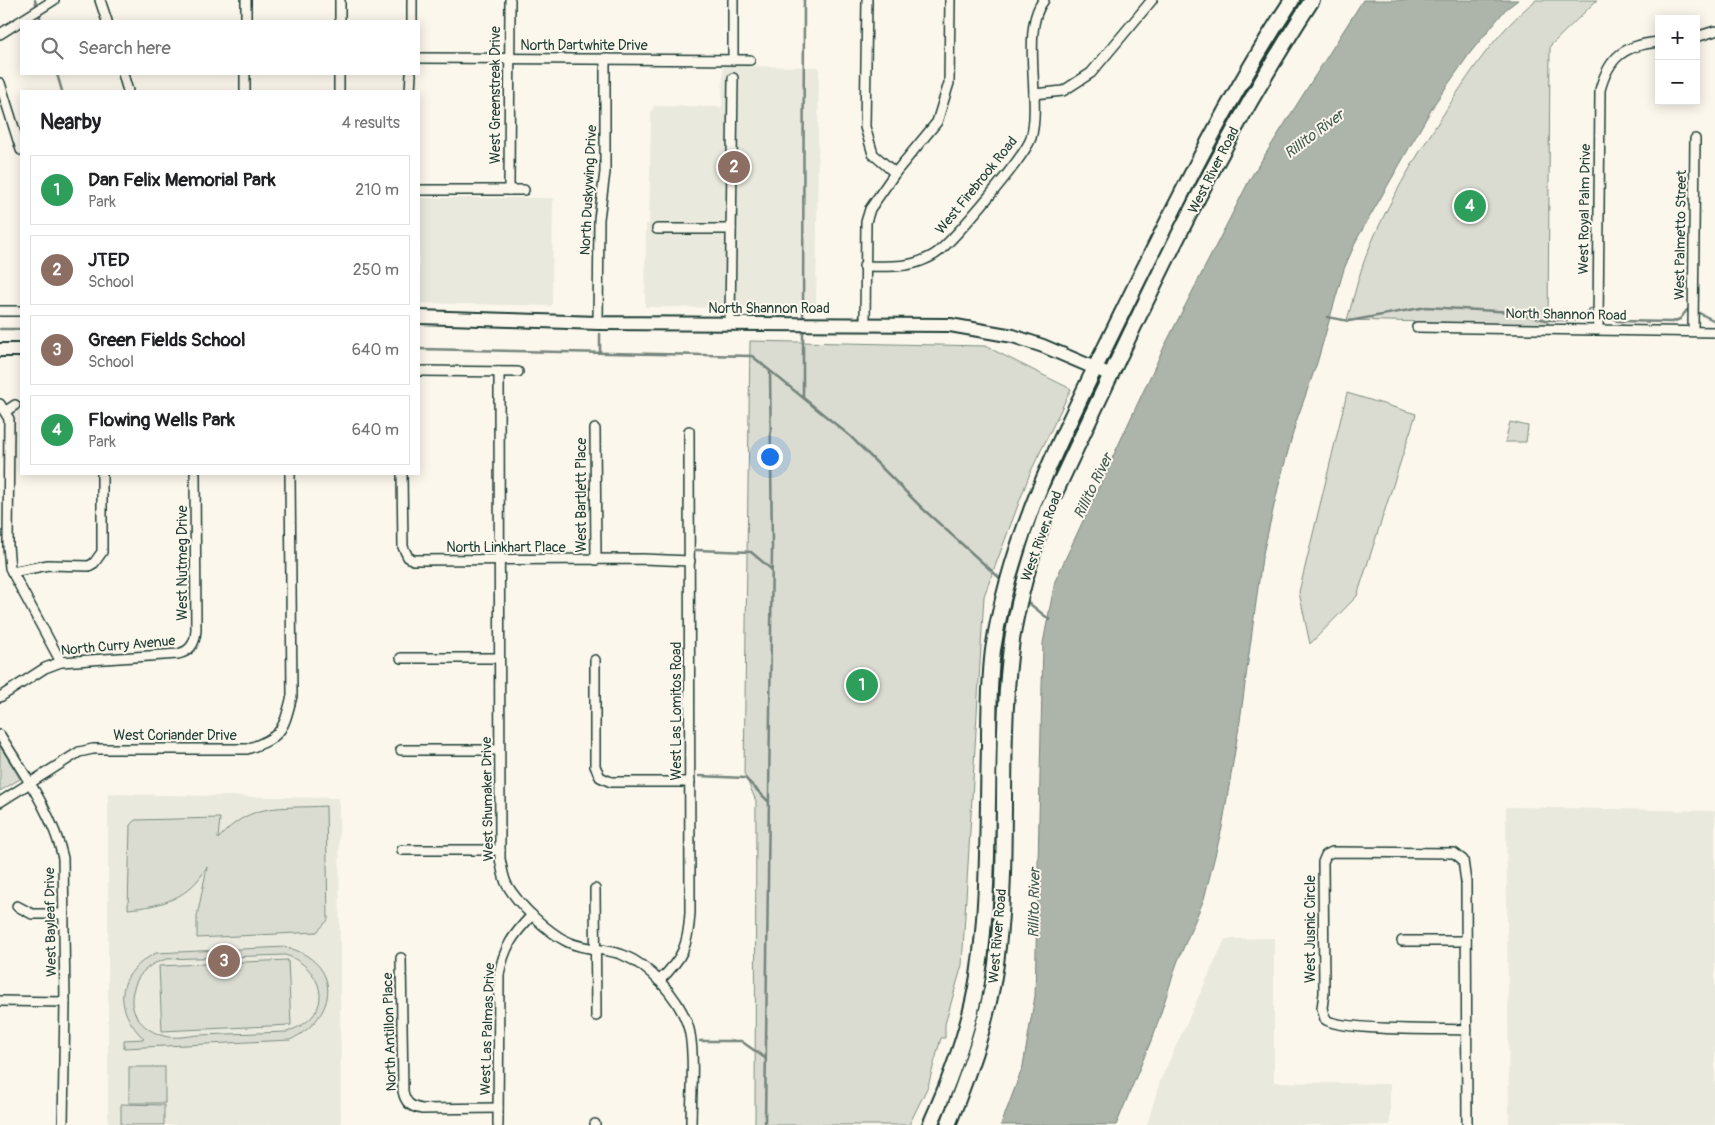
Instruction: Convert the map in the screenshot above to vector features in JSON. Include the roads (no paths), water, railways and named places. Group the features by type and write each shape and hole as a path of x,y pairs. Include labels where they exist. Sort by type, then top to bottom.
{"main road":[{"name":"West River Road","path":"930,1125 958,1054 978,978 983,928 992,670 1002,600 1009,572 1040,484 1194,167 1236,90 1292,0"},
{"name":"West River Road","path":"948,1125 975,1056 989,1004 1001,916 1006,719 1010,656 1023,584 1048,510 1111,375 1215,164 1253,95 1312,0"},
{"path":"972,1000 989,1004"}],"street":[{"path":"22,20 54,0"},
{"path":"100,0 106,20"},
{"path":"246,0 246,20"},
{"path":"340,0 340,20"},
{"path":"412,0 412,20"},
{"name":"West Greenstreak Drive","path":"509,190 510,0"},
{"path":"732,60 733,0"},
{"path":"866,0 865,126 873,154 895,174"},
{"path":"865,323 864,266 866,222 870,209 895,174 937,122 948,90 950,0"},
{"name":"West Firebrook Road","path":"864,266 903,266 920,261 942,248 1024,153 1031,138 1034,94 1034,23 1040,5 1044,0"},
{"path":"1034,94 1063,91 1091,73 1152,0"},
{"path":"0,34 20,21"},
{"path":"1700,36 1715,31"},
{"name":"West Royal Palm Drive","path":"1598,329 1600,90 1604,73 1613,60 1628,48 1655,43"},
{"name":"North Dartwhite Drive","path":"420,58 750,60"},
{"name":"North Duskywing Drive","path":"598,323 599,219 605,172 605,58"},
{"path":"123,75 128,90"},
{"path":"244,90 245,75"},
{"path":"339,75 339,90"},
{"path":"410,90 411,75"},
{"path":"730,323 733,78"},
{"path":"0,83 20,147"},
{"name":"West Palmetto Street","path":"1693,331 1694,139"},
{"path":"420,190 524,190"},
{"path":"657,229 731,229"},
{"path":"0,311 20,311"},
{"name":"North Shannon Road","path":"420,317 598,323 865,323 950,325 1014,336 1044,346 1111,375"},
{"name":"North Shannon Road","path":"1417,327 1715,332"},
{"path":"0,350 20,350"},
{"path":"420,372 518,372"},
{"name":"West Shumaker Drive","path":"499,372 500,859 506,884 532,915 552,932 569,943 595,947 623,955 640,964 677,1003 688,1024 691,1125"},
{"path":"15,404 3,408 9,425 8,546 12,572 62,662"},
{"name":"West Bartlett Place","path":"594,429 596,560"},
{"name":"West Las Lomitos Road","path":"658,981 680,957 688,938 690,782 689,431"},
{"path":"12,572 48,565 88,566 98,563 102,552 102,475"},
{"name":"West Nutmeg Drive","path":"190,651 196,630 195,475"},
{"name":"West Coriander Drive","path":"0,802 79,752 93,749 247,749 270,741 285,723 292,696 290,475"},
{"name":"North Linkhart Place","path":"402,475 402,539 404,559 420,561 690,561"},
{"name":"North Curry Avenue","path":"0,697 45,668 62,662 178,654 190,651"},
{"path":"401,658 499,658"},
{"path":"595,660 596,766 600,781 690,782"},
{"name":"West Bayleaf Drive","path":"0,735 30,784 59,840 63,858 65,1002 63,1125"},
{"path":"401,750 499,750"},
{"path":"402,850 500,850"},
{"name":"West Jusnic Circle","path":"1467,1030 1376,1028 1338,1024 1323,1020 1324,853 1454,853 1464,856 1466,882 1467,1030 1467,1125"},
{"path":"594,889 596,1016"},
{"path":"17,906 32,914 64,914"},
{"name":"West Las Palmas Drive","path":"498,1125 499,975 503,953 514,935 532,915"},
{"path":"1402,941 1466,941"},
{"name":"North Antillon Place","path":"401,958 403,1091 405,1106 422,1109 498,1108"},
{"path":"0,1001 65,1002"}],"water":[{"name":"Rillito River","path":"1363,0 1518,0 1505,10 1470,53 1435,103 1357,239 1344,269 1317,363 1296,422 1262,558 1240,721 1222,828 1204,899 1177,963 1155,1031 1117,1123 1116,1125 1001,1125 1023,1066 1035,996 1043,643 1055,581 1164,347 1251,177"}],"waterway":[{"path":"35,0 37,8"},
{"path":"803,321 804,0"},
{"path":"39,13 41,20"},
{"path":"57,75 62,90"},
{"path":"1327,317 1349,321 1426,307 1513,312 1546,320 1576,320 1585,317 1590,309 1596,309"},
{"path":"1601,309 1617,321 1672,322 1680,319 1687,310 1690,310"},
{"path":"1695,311 1715,321"},
{"path":"0,329 20,329"},
{"path":"803,329 803,397"},
{"path":"600,334 600,352"},
{"path":"420,349 752,356 850,436 923,509 1004,582"},
{"path":"765,1125 772,548 770,371"},
{"path":"696,550 751,552 771,569"},
{"path":"1025,600 1050,620"},
{"path":"699,776 745,778 768,801"},
{"path":"700,1041 741,1041 765,1058"}],"place":[{"name":"JTED","path":"734,167"},
{"name":"Flowing Wells Park","path":"1470,206"},
{"name":"Dan Felix Memorial Park","path":"862,685"},
{"name":"Green Fields School","path":"224,961"}]}
